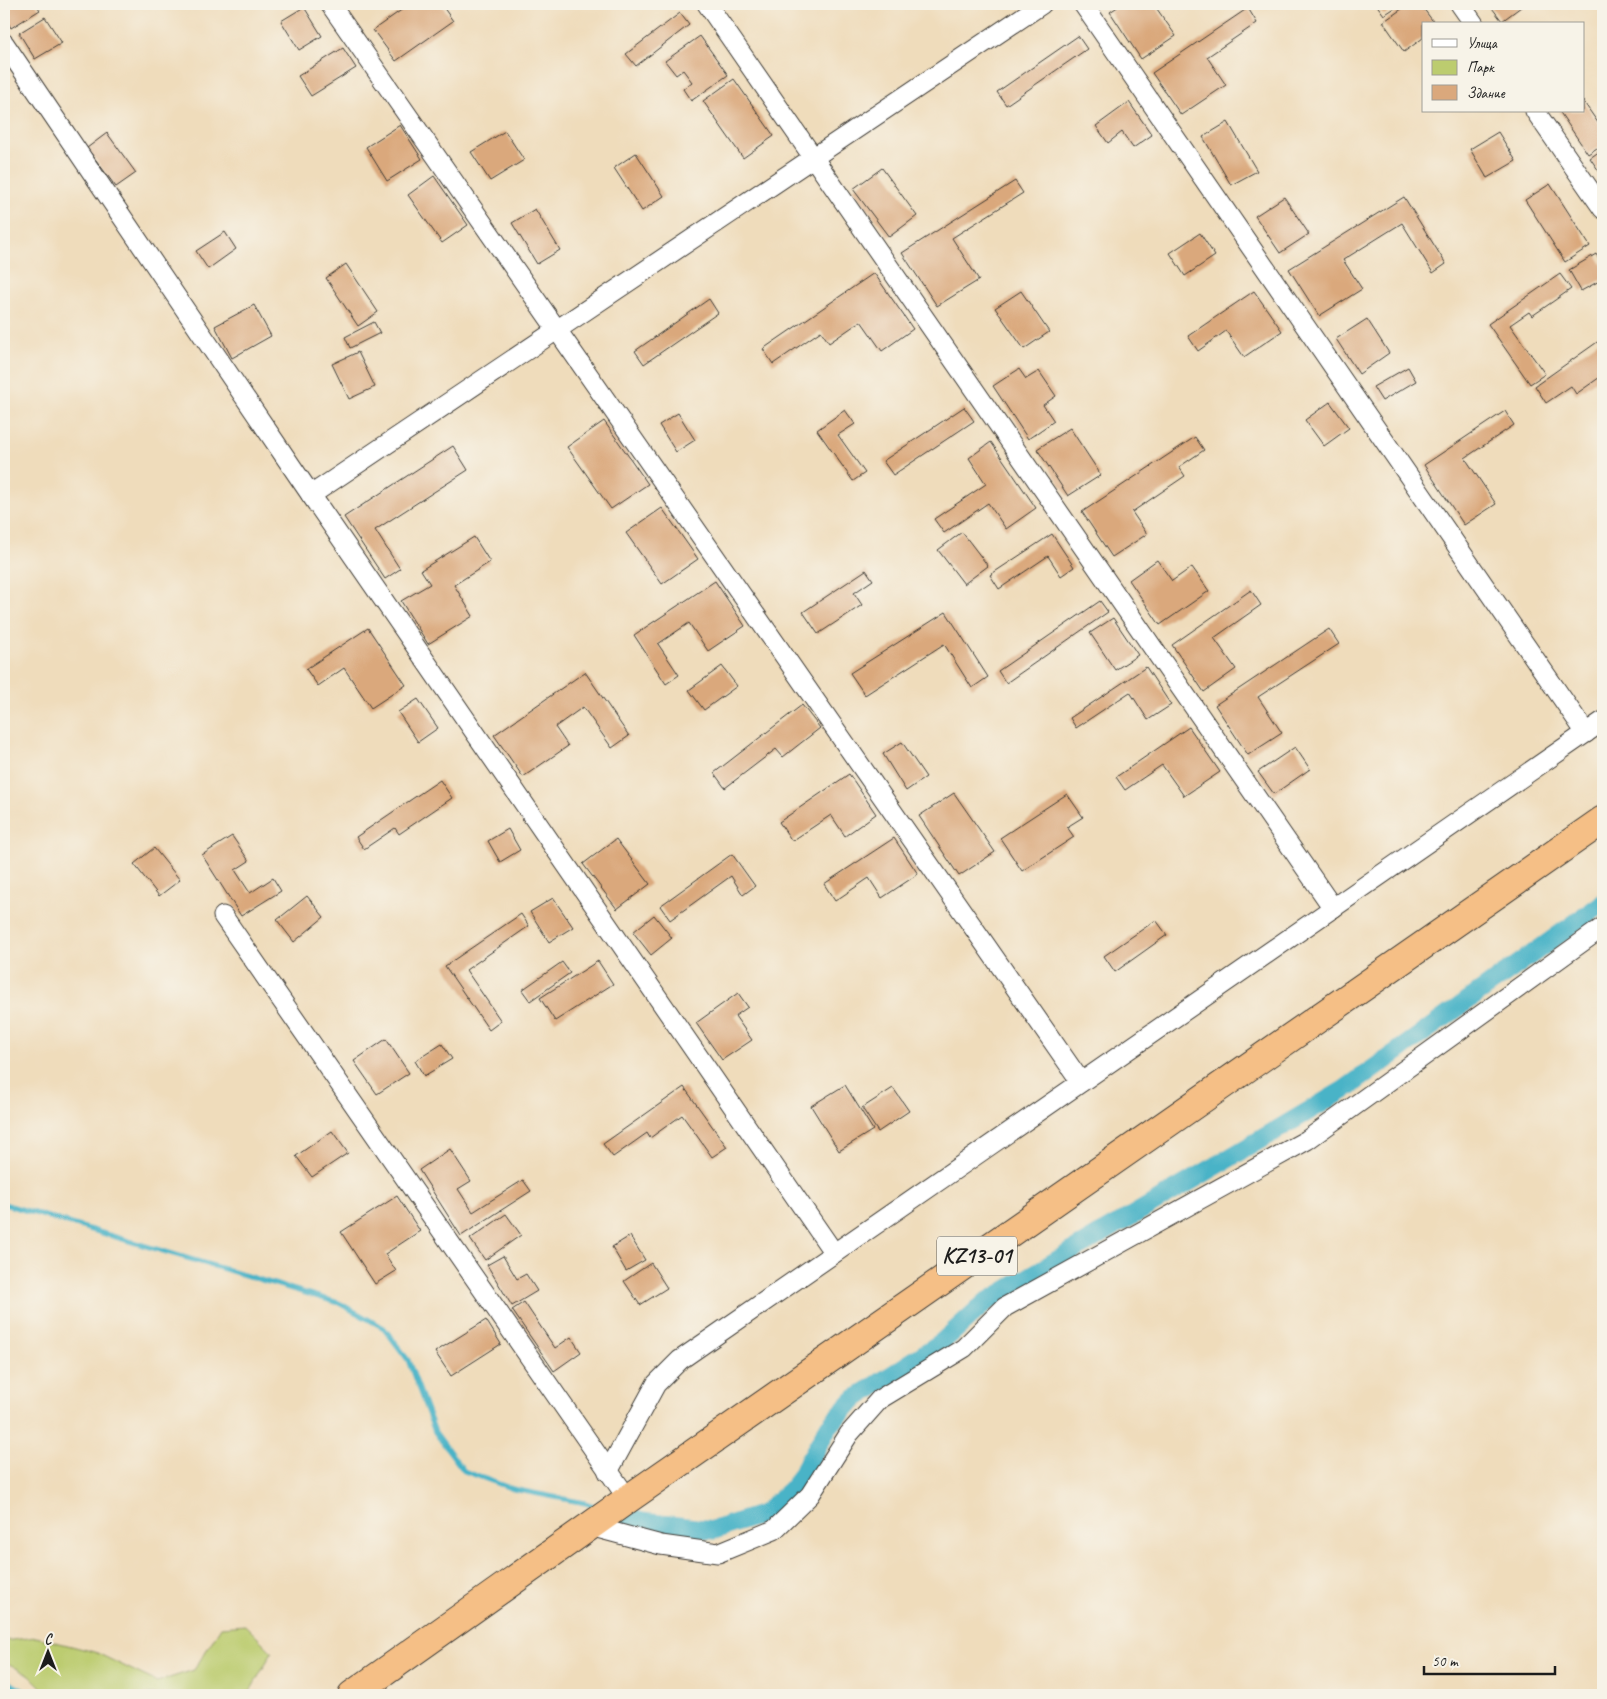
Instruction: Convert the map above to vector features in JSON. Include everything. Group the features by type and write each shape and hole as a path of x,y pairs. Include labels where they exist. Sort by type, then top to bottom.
{"highway":[{"name":"KZ13-01","path":"352,1695 628,1499 1603,820"}],"street":[{"path":"330,4 1081,1082"},
{"path":"707,4 1333,908"},
{"path":"311,495 1042,4"},
{"path":"1083,4 1586,733"},
{"path":"1460,4 1473,22"},
{"path":"4,43 311,495 834,1253"},
{"path":"1536,112 1603,209"},
{"path":"608,1472 656,1384 680,1360 1603,721"},
{"path":"222,916 628,1499"},
{"path":"590,1526 661,1544 718,1553 774,1530 810,1495 849,1434 880,1399 964,1348 1005,1307 1307,1140 1603,928"}],"green space":[{"path":"245,1625 272,1652 248,1695 49,1695 30,1676 4,1661 4,1641 36,1637 95,1652 157,1682 194,1670 221,1627"}],"building":[{"path":"4,4 36,4 40,10 11,28 4,16"},
{"path":"410,4 441,4 453,21 396,61 373,30"},
{"path":"1122,4 1165,4 1157,9 1176,36 1141,59 1110,12"},
{"path":"1376,4 1401,4 1384,15"},
{"path":"1409,4 1420,4 1434,22 1422,22 1422,39 1404,52 1383,22"},
{"path":"1489,4 1525,4 1502,21"},
{"path":"304,7 322,36 299,50 281,21"},
{"path":"1248,8 1257,23 1207,57 1226,85 1181,115 1152,73"},
{"path":"680,13 689,25 636,66 626,54"},
{"path":"45,17 62,43 35,59 19,33"},
{"path":"700,36 728,75 691,101 683,89 692,82 683,70 676,75 665,61"},
{"path":"1078,36 1087,49 1006,105 997,92"},
{"path":"343,48 356,68 311,96 298,76"},
{"path":"734,79 774,136 743,158 703,101"},
{"path":"1129,102 1152,135 1133,148 1122,132 1108,143 1096,126"},
{"path":"1584,102 1603,130 1603,144 1588,154 1560,112 1584,112"},
{"path":"1228,122 1257,171 1231,185 1203,137"},
{"path":"400,125 422,159 387,181 366,147"},
{"path":"505,131 524,160 490,181 471,152"},
{"path":"1498,132 1516,161 1487,178 1470,149"},
{"path":"107,133 136,173 116,187 87,148"},
{"path":"1603,149 1603,177 1590,158"},
{"path":"636,153 664,196 642,211 614,168"},
{"path":"882,168 917,216 889,237 853,189"},
{"path":"434,176 468,225 442,243 408,195"},
{"path":"1015,181 1023,193 952,238 979,280 937,306 902,253"},
{"path":"1550,184 1590,246 1565,262 1525,200"},
{"path":"1284,197 1309,234 1280,253 1255,216"},
{"path":"1404,197 1446,264 1433,273 1402,223 1343,260 1362,289 1319,316 1289,269"},
{"path":"535,209 560,250 537,264 512,223"},
{"path":"225,232 236,249 208,269 196,251"},
{"path":"1200,233 1215,256 1185,276 1170,253"},
{"path":"1596,254 1603,267 1603,279 1581,291 1569,270"},
{"path":"346,264 378,312 358,326 326,278"},
{"path":"874,273 913,329 882,351 861,321 829,343 821,331 773,364 763,349"},
{"path":"1560,274 1571,289 1532,316 1529,312 1510,325 1545,374 1530,384 1488,324"},
{"path":"1021,291 1049,332 1024,349 995,308"},
{"path":"1254,291 1282,331 1244,357 1226,331 1198,351 1188,336"},
{"path":"709,299 718,313 644,364 635,351"},
{"path":"254,305 271,336 232,358 215,326"},
{"path":"1367,319 1389,353 1359,374 1336,339"},
{"path":"374,322 380,333 350,348 345,337"},
{"path":"1603,338 1603,375 1576,394 1571,386 1546,403 1535,386"},
{"path":"358,352 375,387 349,399 332,364"},
{"path":"1408,367 1416,381 1382,401 1373,387"},
{"path":"1019,369 1026,379 1039,371 1056,396 1043,405 1054,421 1028,439 993,386"},
{"path":"1330,402 1349,428 1324,446 1305,420"},
{"path":"964,407 974,421 893,475 883,461"},
{"path":"845,410 855,424 838,435 865,473 853,481 817,430"},
{"path":"1505,411 1514,425 1465,458 1496,504 1464,525 1424,465"},
{"path":"678,413 695,440 676,452 659,425"},
{"path":"604,421 648,484 611,509 567,447"},
{"path":"1070,428 1101,475 1068,496 1037,449"},
{"path":"1195,437 1204,450 1179,467 1185,476 1132,512 1147,534 1112,557 1082,512"},
{"path":"991,442 1036,508 1006,529 988,503 944,533 934,519 986,484 969,458"},
{"path":"453,446 468,470 375,530 400,569 385,579 344,517"},
{"path":"662,508 698,559 662,584 626,533"},
{"path":"962,532 988,566 964,584 938,550"},
{"path":"1052,534 1074,567 1061,576 1048,556 999,589 990,575"},
{"path":"474,537 490,562 454,585 473,616 428,644 401,601 430,584 421,570"},
{"path":"1157,560 1172,581 1192,567 1209,591 1160,625 1129,580"},
{"path":"866,570 873,580 854,593 862,605 818,634 803,612"},
{"path":"715,581 745,626 708,651 689,623 658,644 679,675 666,684 634,635"},
{"path":"1251,590 1261,605 1214,638 1236,669 1204,692 1172,645"},
{"path":"1100,601 1108,612 1006,683 998,671"},
{"path":"946,612 988,677 972,688 944,644 865,695 850,673"},
{"path":"1113,618 1138,655 1115,670 1090,633"},
{"path":"368,628 406,685 371,708 344,668 318,686 306,669"},
{"path":"1329,629 1339,644 1258,697 1282,733 1248,755 1215,705"},
{"path":"722,666 737,686 704,710 689,690"},
{"path":"1146,667 1171,705 1148,720 1130,692 1076,728 1070,718"},
{"path":"585,672 629,736 612,748 583,707 555,727 568,746 523,777 494,735"},
{"path":"418,699 438,728 418,742 398,712"},
{"path":"802,705 820,728 783,757 776,749 725,788 714,773"},
{"path":"1189,727 1220,772 1184,796 1162,765 1125,790 1116,777"},
{"path":"902,742 926,777 906,791 883,754"},
{"path":"1295,747 1310,769 1274,794 1258,772"},
{"path":"849,774 876,814 845,836 831,815 792,841 779,822"},
{"path":"440,780 452,798 399,834 395,828 364,849 356,837"},
{"path":"954,793 995,852 959,876 919,816"},
{"path":"1067,794 1083,817 1067,827 1074,837 1022,871 1000,838"},
{"path":"508,829 520,850 500,862 488,841"},
{"path":"232,836 249,861 235,870 250,893 273,878 281,891 241,916 202,855"},
{"path":"894,838 918,874 882,898 869,878 835,901 824,884"},
{"path":"616,839 650,884 617,909 583,864"},
{"path":"154,848 180,880 159,896 134,864"},
{"path":"732,854 755,886 743,895 731,876 670,920 660,906"},
{"path":"307,896 324,917 294,942 277,920"},
{"path":"553,898 573,927 549,942 530,912"},
{"path":"521,914 529,926 466,970 501,1021 489,1030 445,966"},
{"path":"654,915 672,938 651,955 633,932"},
{"path":"1156,920 1167,935 1115,972 1104,956"},
{"path":"598,961 613,984 555,1021 540,998"},
{"path":"562,962 570,973 530,1001 522,990"},
{"path":"738,993 748,1007 735,1016 752,1040 722,1060 696,1023"},
{"path":"386,1039 409,1073 377,1094 354,1061"},
{"path":"442,1044 452,1059 424,1076 415,1061"},
{"path":"845,1085 873,1130 839,1151 811,1106"},
{"path":"684,1087 727,1147 712,1157 682,1115 650,1138 647,1133 613,1157 603,1144"},
{"path":"893,1088 909,1111 878,1132 862,1108"},
{"path":"332,1131 348,1153 312,1177 296,1156"},
{"path":"450,1149 471,1181 458,1189 473,1212 523,1180 531,1191 461,1236 419,1170"},
{"path":"397,1196 420,1231 385,1254 396,1271 375,1284 341,1232"},
{"path":"506,1214 521,1235 485,1260 470,1239"},
{"path":"630,1236 645,1260 626,1271 612,1247"},
{"path":"503,1256 517,1279 526,1274 537,1291 512,1306 487,1265"},
{"path":"651,1263 667,1288 640,1305 624,1281"},
{"path":"524,1302 555,1348 571,1337 581,1352 554,1371 512,1310"},
{"path":"486,1320 501,1344 451,1376 435,1352"}],"waterway":[{"path":"614,1513 642,1522 714,1530 763,1514 794,1487 829,1426 852,1401 942,1342 985,1303 1344,1090 1603,903"},
{"path":"4,1204 339,1303 384,1328 408,1360 435,1432 464,1471 513,1489 585,1503 599,1508"},
{"path":"4,1680 31,1695"}]}
